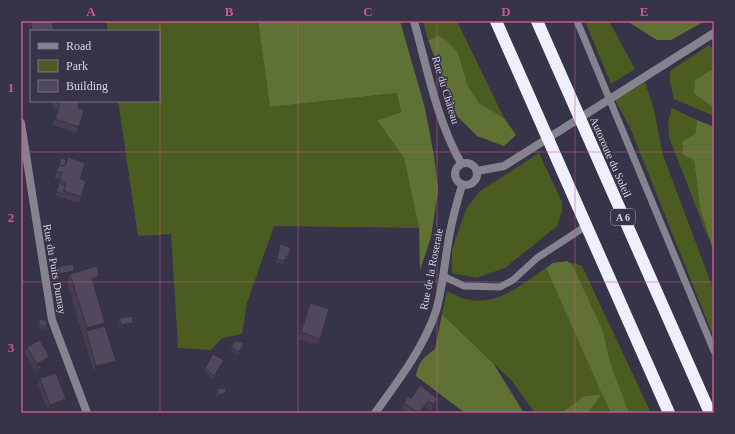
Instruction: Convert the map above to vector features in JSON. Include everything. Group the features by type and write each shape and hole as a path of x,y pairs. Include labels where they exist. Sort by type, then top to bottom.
{"highway":[{"path":"496,21 668,413"},
{"name":"Autoroute du Soleil","path":"537,21 710,413"}],"street":[{"name":"Rue du Château","path":"414,21 437,102 452,146 461,163"},
{"path":"477,171 504,166 714,33"},
{"name":"Rue du Puits Dumay","path":"21,123 52,320 87,413"},
{"path":"468,162 474,166 477,171 477,177 474,183 468,186 457,182 454,172 461,163 468,162"},
{"name":"Rue de la Roseraie","path":"376,413 405,372 422,343 436,311 451,226 462,185"}],"lane":[{"path":"577,21 714,351"},
{"path":"443,276 464,286 500,287 513,280 537,258 586,226"}],"green space":[{"path":"106,21 258,21 270,107 397,93 401,112 377,122 404,158 419,228 274,226 247,303 242,334 222,338 211,350 178,348 171,234 138,236 118,102 160,102 160,30 108,30"},
{"path":"258,21 400,21 425,108 434,156 438,190 431,237 420,270 419,228 404,158 377,121 401,112 397,93 270,107"},
{"path":"423,21 457,21 504,118 479,103 468,86 458,53 439,36 428,40"},
{"path":"585,21 609,21 635,69 611,84"},
{"path":"627,21 705,21 671,40 657,40"},
{"path":"439,36 447,41 458,53 468,86 479,103 504,118 516,135 504,146 477,136 457,116 428,40"},
{"path":"709,45 714,49 714,70 712,69 694,94 714,108 714,116 674,99 670,83 670,71"},
{"path":"713,69 714,108 694,94 695,80"},
{"path":"645,82 654,110 663,155 714,291 714,338 631,130 615,100"},
{"path":"672,108 697,120 695,134 682,142 683,155 694,160 700,209 710,243 669,137 668,121"},
{"path":"697,120 714,127 714,253 700,209 694,160 683,155 682,142 695,134"},
{"path":"539,153 562,202 562,212 557,226 505,268 476,278 452,273 452,250 466,209 480,191"},
{"path":"567,261 582,266 651,413 629,413 610,362 603,331 573,266"},
{"path":"567,261 573,266 603,331 610,362 629,413 611,413 546,268 553,263"},
{"path":"546,268 611,413 588,413 602,394 584,396 561,413 535,413 512,381 442,314 447,291 457,296 478,301 489,300 499,297 519,287"},
{"path":"442,314 493,363 524,413 465,413 416,376 418,367 422,360 435,349"},
{"path":"602,394 588,413 561,413 584,396"}],"building":[{"path":"31,21 52,21 54,30 32,30"},
{"path":"57,102 80,102 78,108 84,110 79,127 55,119 60,103"},
{"path":"68,157 85,163 80,179 86,181 81,197 64,191 66,182 60,180 62,173 56,171 59,165 65,166"},
{"path":"61,158 66,160 65,166 59,165 58,168"},
{"path":"59,183 65,185 63,194 56,192"},
{"path":"280,244 291,248 284,261 277,259"},
{"path":"73,264 74,271 52,275 50,268"},
{"path":"97,266 99,276 92,279 105,323 87,328 70,274"},
{"path":"310,303 329,309 320,339 301,332"},
{"path":"132,316 133,323 121,325 119,318"},
{"path":"39,319 46,321 47,327 40,325"},
{"path":"105,326 116,361 96,366 86,331"},
{"path":"40,340 49,357 37,364 27,347"},
{"path":"236,340 244,344 239,352 231,347"},
{"path":"213,354 224,360 214,376 205,368"},
{"path":"39,365 41,368 37,370 36,367"},
{"path":"56,373 66,399 50,405 40,378"},
{"path":"420,385 438,399 433,404 428,401 419,413 404,403 408,396 411,399"},
{"path":"225,388 226,393 218,395 217,389"}]}
